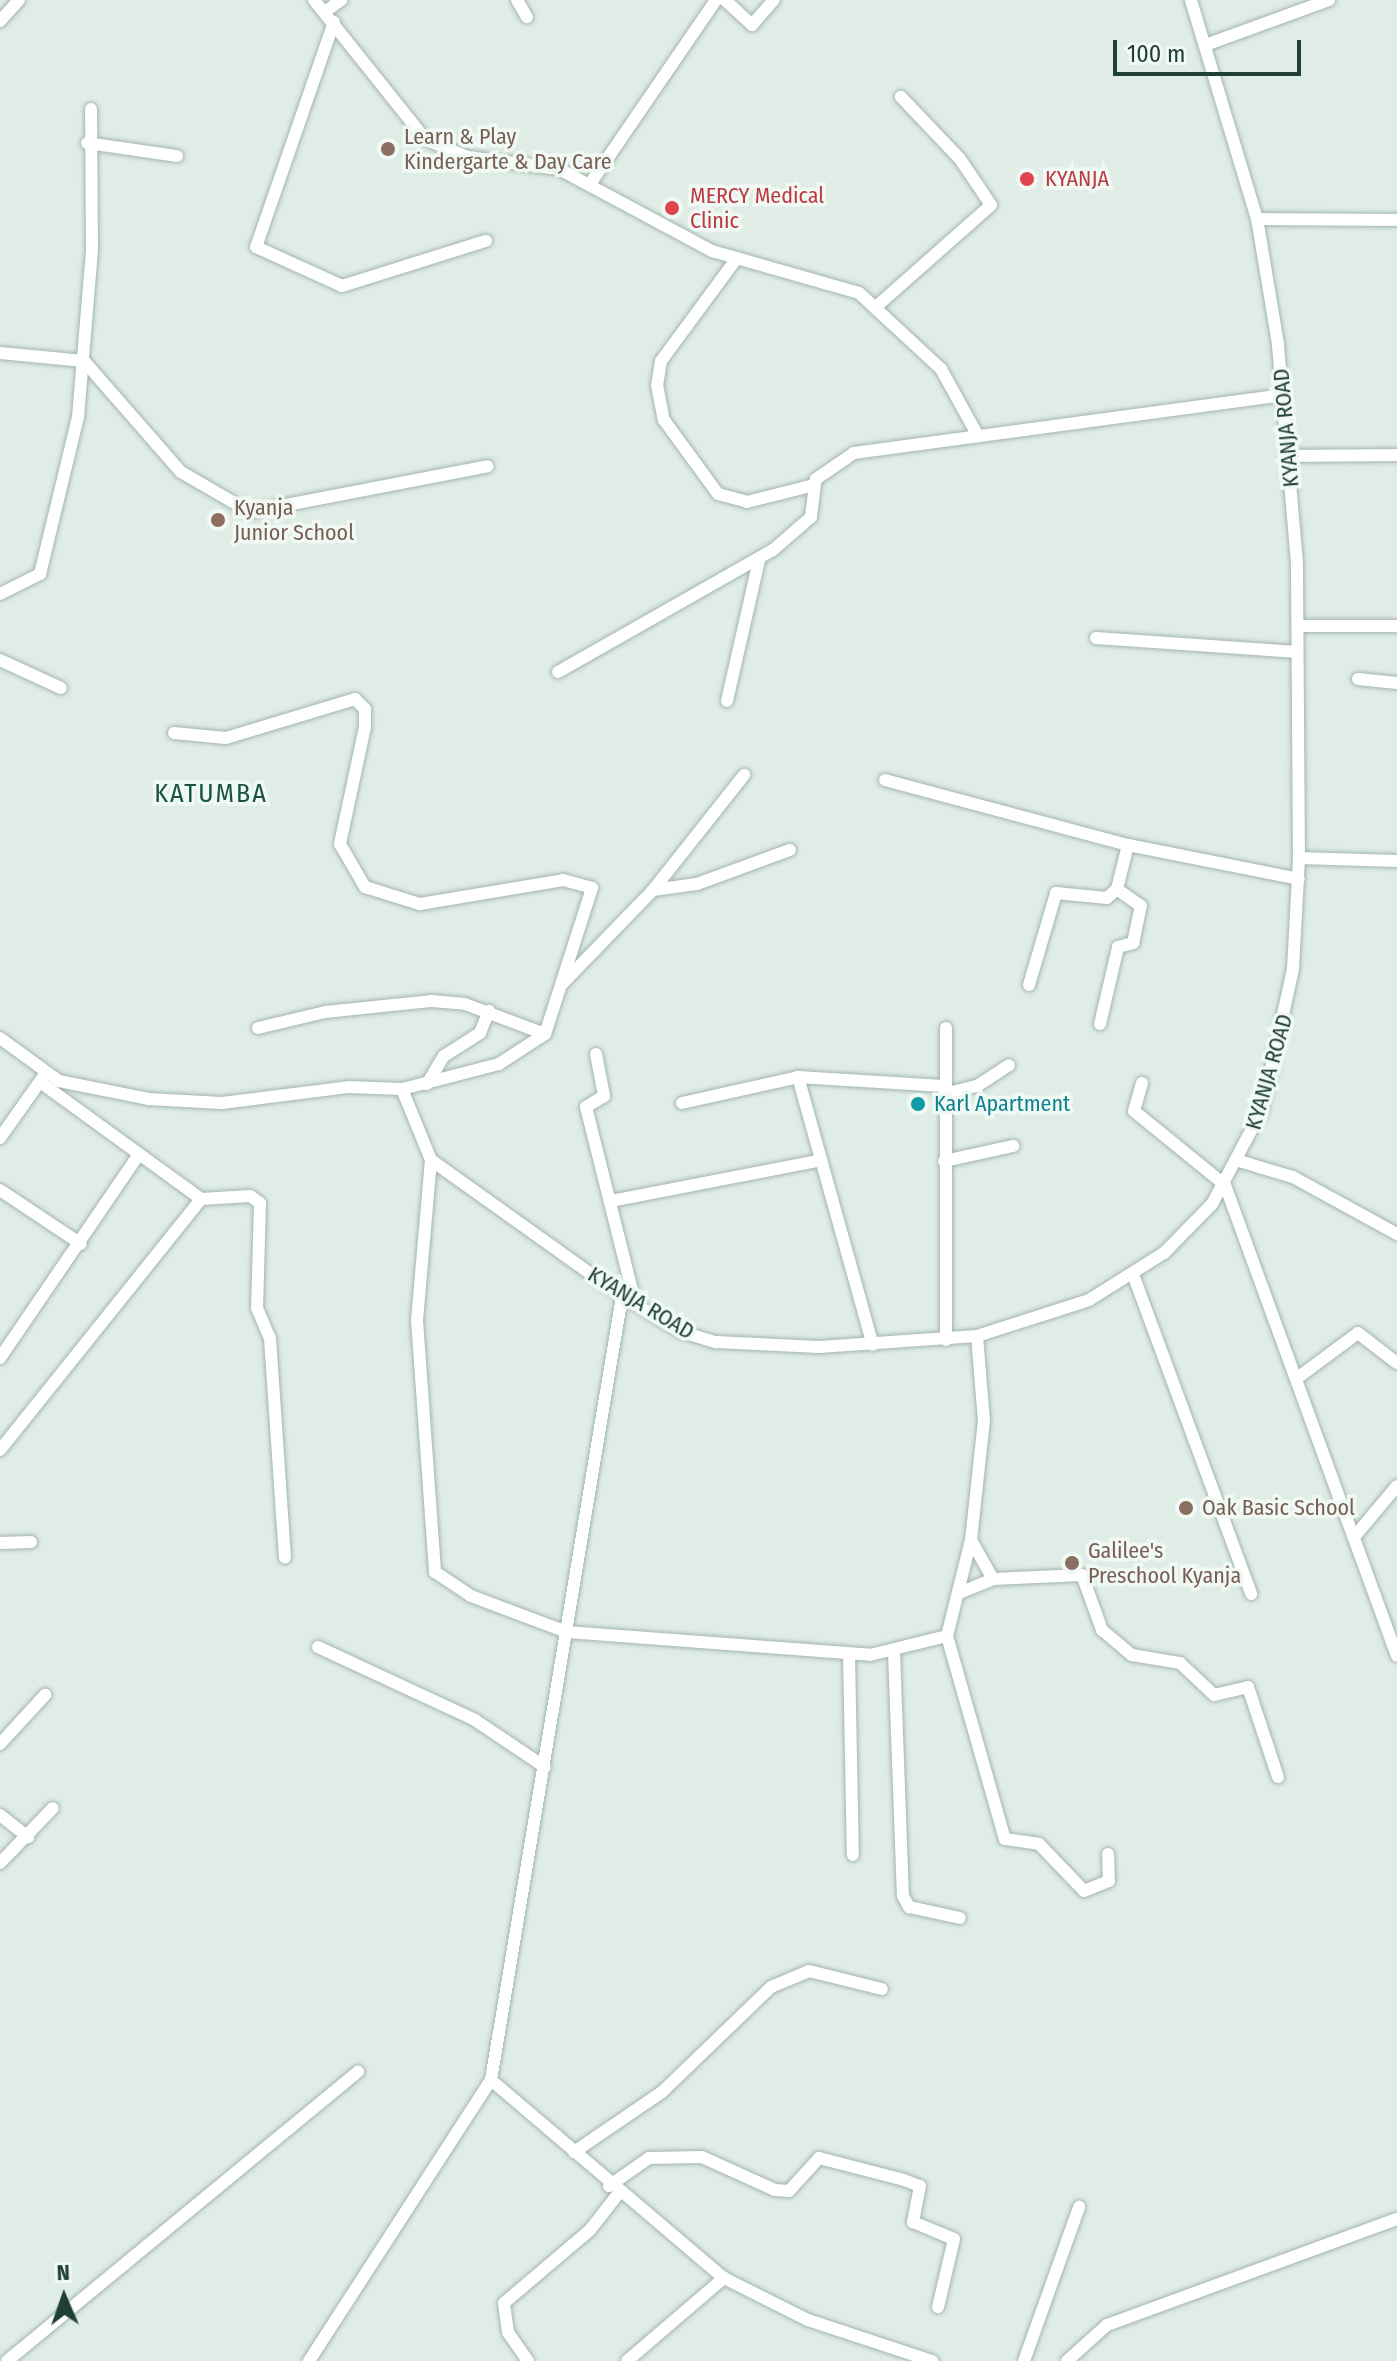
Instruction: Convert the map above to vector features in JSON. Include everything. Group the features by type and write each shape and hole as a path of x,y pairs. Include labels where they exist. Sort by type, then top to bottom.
{"street":[{"path":"0,21 19,0"},
{"path":"314,0 330,17 412,129 437,147 592,181 692,242 737,258 839,282 878,305 954,386 978,436"},
{"path":"341,0 330,17 256,247 342,286 486,241"},
{"path":"517,0 527,17"},
{"path":"592,181 716,0"},
{"path":"725,0 752,25 774,0"},
{"name":"KYANJA ROAD","path":"431,1160 622,1296 679,1331 716,1342 873,1345 946,1340 977,1336 1046,1318 1134,1277 1194,1225 1225,1185 1262,1110 1288,1003 1299,879 1298,626 1283,395 1257,219 1208,44 1191,0"},
{"path":"1208,44 1329,0"},
{"path":"878,305 991,205 960,159 901,97"},
{"path":"0,594 40,574 69,461 84,361 92,249 87,143 91,109"},
{"path":"87,143 177,156"},
{"path":"1257,219 1397,220"},
{"path":"737,258 661,361 664,420 718,494 747,502 814,485 854,453 1283,395"},
{"path":"0,353 84,361 181,472 250,512 488,466"},
{"path":"1289,456 1397,455"},
{"path":"558,672 759,560 811,517 814,485"},
{"path":"727,701 759,560"},
{"path":"1298,626 1397,626"},
{"path":"1096,638 1298,652"},
{"path":"0,660 61,688"},
{"path":"1358,679 1397,683"},
{"path":"42,1078 88,1090 187,1104 402,1089 499,1064 545,1034 591,897 586,881 406,904 365,887 347,865 341,825 365,727 363,703 347,700 226,738 174,733"},
{"path":"563,983 653,890 744,775"},
{"path":"885,780 1128,845 1299,879"},
{"path":"1029,985 1056,893 1107,898 1117,889 1128,845"},
{"path":"653,890 697,884 790,850"},
{"path":"1299,858 1397,861"},
{"path":"1100,1024 1118,947 1133,943 1141,906 1117,889"},
{"path":"258,1028 374,1005 432,1001 489,1011 545,1034"},
{"path":"427,1084 451,1049 480,1033 489,1011"},
{"path":"946,1028 946,1340"},
{"path":"0,1038 136,1159 201,1199 250,1196 262,1210 257,1308 270,1338 285,1557"},
{"path":"596,1054 604,1096 586,1107 635,1302"},
{"path":"682,1103 798,1077 944,1090 977,1086 1009,1065"},
{"path":"798,1077 873,1345"},
{"path":"0,1138 42,1078"},
{"path":"1142,1083 1134,1111 1225,1185 1397,1656"},
{"path":"402,1089 431,1160 417,1320 435,1572 471,1596 567,1632 849,1654 894,1652 947,1636"},
{"path":"944,1161 1013,1146"},
{"path":"0,1358 81,1244 136,1159"},
{"path":"611,1201 821,1160"},
{"path":"1239,1161 1293,1177 1397,1234"},
{"path":"0,1190 81,1244"},
{"path":"0,1450 201,1199"},
{"path":"1134,1277 1251,1594"},
{"path":"309,2361 491,2080 622,1296"},
{"path":"1296,1379 1360,1333 1397,1363"},
{"path":"977,1336 986,1396 971,1540 947,1636 1005,1839 1039,1844 1084,1891 1109,1881 1108,1854"},
{"path":"1355,1536 1397,1486"},
{"path":"971,1540 993,1579"},
{"path":"0,1543 31,1542"},
{"path":"959,1593 993,1579 1082,1575 1102,1630 1132,1655 1180,1663 1214,1695 1248,1687 1278,1777"},
{"path":"318,1647 475,1720 531,1751 545,1767"},
{"path":"894,1652 903,1896 909,1907 960,1918"},
{"path":"849,1654 853,1855"},
{"path":"0,1744 45,1695"},
{"path":"0,1863 53,1808"},
{"path":"0,1815 28,1837"},
{"path":"574,2152 662,2092 771,1987 809,1971 882,1989"},
{"path":"7,2361 358,2072"},
{"path":"491,2080 614,2190 724,2278 808,2320 932,2361"},
{"path":"528,2361 508,2332 504,2303 590,2230 614,2190 649,2158 702,2157 775,2190 789,2191 819,2158 920,2186 913,2222 954,2239 938,2307"},
{"path":"1024,2361 1079,2207"},
{"path":"1067,2361 1107,2325 1397,2219"},
{"path":"627,2361 724,2278"}],"place":[{"name":"Learn & Play Kindergarte & Day Care","path":"388,149"},
{"name":"KYANJA","path":"1027,179"},
{"name":"MERCY Medical Clinic","path":"672,208"},
{"name":"Kyanja Junior School","path":"218,520"},
{"name":"Karl Apartment","path":"918,1104"},
{"name":"Oak Basic School","path":"1186,1508"},
{"name":"Galilee's Preschool Kyanja","path":"1072,1563"}],"district":[{"name":"KATUMBA","path":"211,794"}]}
